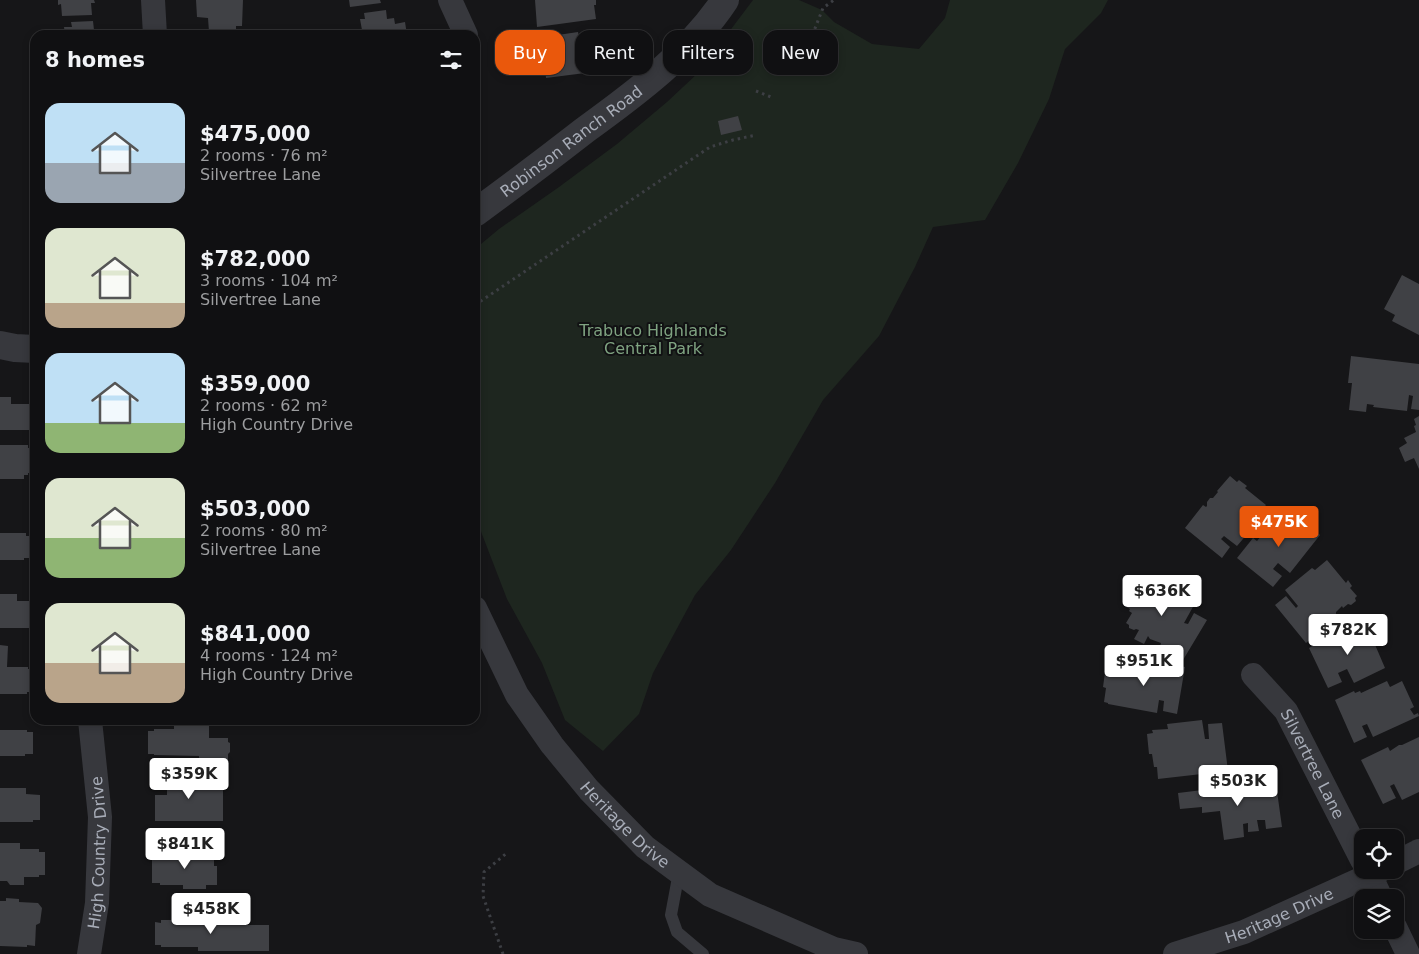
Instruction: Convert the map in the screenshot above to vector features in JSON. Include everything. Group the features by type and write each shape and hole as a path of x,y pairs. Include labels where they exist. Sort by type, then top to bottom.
{"street":[{"path":"153,0 154,30"},
{"path":"450,0 464,30"},
{"name":"Robinson Ranch Road","path":"480,209 631,96 680,52 717,12 725,0"},
{"path":"0,345 30,349"},
{"name":"Heritage Drive","path":"480,618 517,695 552,745 589,790 638,840 710,895 834,949 856,954"},
{"name":"Silvertree Lane","path":"1253,675 1286,710 1354,839"},
{"name":"High Country Drive","path":"89,954 97,903 100,817 91,725"},
{"path":"1404,858 1419,851"},
{"name":"Heritage Drive","path":"1175,954 1244,932 1354,877"},
{"path":"1400,939 1408,954"}],"lane":[{"path":"679,872 671,915 676,932 702,954"}],"path":[{"path":"814,30 823,8 834,0"},
{"path":"756,91 771,97"},
{"path":"480,302 710,147 756,135"},
{"path":"503,954 483,896 484,872 508,852"}],"green space":[{"name":"Trabuco Highlands Central Park","path":"753,0 799,0 822,10 834,22 872,44 919,49 945,18 950,0 1108,0 1101,13 1065,49 1049,99 1018,163 985,220 933,227 915,267 879,336 823,400 775,483 731,550 695,595 653,673 639,714 603,751 565,720 542,663 507,599 480,529 480,245 617,144 696,75 753,75 753,30 730,30"}],"building":[{"path":"58,0 94,0 95,3 91,3 92,15 62,16 61,4 58,5"},
{"path":"196,0 243,0 242,26 236,26 236,30 209,30 208,18 197,17"},
{"path":"349,0 380,0 381,3 350,7"},
{"path":"535,0 596,0 596,5 594,5 596,19 537,27"},
{"path":"386,10 387,19 394,18 395,24 405,22 406,30 362,30 360,19 365,19 364,13"},
{"path":"93,21 94,30 64,30 64,27 72,27 71,22"},
{"path":"575,32 575,74 546,78 546,75 565,75 565,34"},
{"path":"738,116 742,130 721,135 718,121"},
{"path":"1402,275 1419,284 1419,335 1392,321 1395,315 1384,309"},
{"path":"1351,356 1419,364 1419,410 1411,409 1413,396 1409,395 1407,411 1373,407 1374,405 1367,404 1366,412 1349,410 1352,383 1348,383"},
{"path":"0,397 11,397 11,404 30,404 30,430 0,430"},
{"path":"1419,416 1419,469 1414,458 1405,462 1399,448 1407,443 1404,438 1416,432 1414,419"},
{"path":"0,445 28,445 28,448 30,448 30,473 24,475 24,479 0,479"},
{"path":"1230,476 1237,482 1239,480 1247,486 1245,488 1266,505 1256,518 1259,520 1237,546 1224,536 1221,539 1230,547 1222,558 1185,528 1203,505 1207,506 1210,498 1213,498"},
{"path":"1290,511 1320,535 1290,573 1278,563 1273,569 1282,576 1273,587 1237,558 1253,538 1257,541 1276,518 1281,522"},
{"path":"0,533 26,533 26,536 30,536 30,558 24,558 24,560 0,560"},
{"path":"1327,560 1346,583 1348,580 1352,586 1350,588 1357,596 1355,598 1356,601 1343,608 1342,606 1336,612 1336,615 1325,621 1328,625 1306,643 1275,605 1286,596 1296,608 1298,606 1285,590 1312,568 1315,570"},
{"path":"1132,576 1148,585 1149,582 1163,590 1164,588 1194,605 1184,623 1188,624 1194,613 1207,620 1183,660 1167,651 1169,647 1164,649 1160,647 1161,643 1150,639 1148,636 1144,644 1134,639 1139,630 1129,628 1129,625 1126,623 1132,613 1125,606 1130,596 1123,592"},
{"path":"0,594 17,594 17,601 30,601 30,628 0,628"},
{"path":"1363,622 1385,668 1354,683 1347,669 1338,673 1342,682 1328,688 1309,648"},
{"path":"0,645 8,646 7,667 28,667 30,669 30,692 27,692 27,694 0,694"},
{"path":"1129,661 1155,666 1155,664 1168,667 1169,664 1185,667 1177,714 1163,711 1164,701 1159,700 1157,713 1104,702 1106,688 1103,687 1106,665 1128,669"},
{"path":"1387,681 1390,687 1402,681 1414,707 1410,709 1414,715 1418,713 1419,716 1373,737 1367,724 1362,726 1367,737 1354,743 1335,700 1354,691 1355,693 1360,691 1361,693"},
{"path":"1202,720 1205,739 1209,739 1208,724 1222,723 1228,771 1158,779 1157,767 1154,767 1152,754 1149,754 1147,734 1153,733 1152,730 1168,729 1167,724"},
{"path":"174,725 209,725 209,738 228,738 230,752 228,760 199,760 199,756 148,754 148,731 154,731 154,729 174,729"},
{"path":"0,730 27,730 27,732 33,732 33,754 25,754 25,756 0,756"},
{"path":"1419,737 1419,792 1402,800 1394,784 1390,786 1396,798 1383,804 1361,760 1388,747 1390,751"},
{"path":"167,774 206,774 206,788 223,788 223,821 155,821 155,795 167,795"},
{"path":"1262,782 1263,786 1276,784 1282,827 1266,829 1265,820 1257,820 1259,831 1248,832 1248,823 1243,824 1244,837 1224,840 1220,811 1202,813 1202,807 1180,809 1178,793 1235,786 1235,789 1247,788 1247,784"},
{"path":"0,788 26,788 26,794 40,795 40,820 33,820 33,822 0,822"},
{"path":"0,843 20,843 20,849 39,849 39,852 45,852 45,875 24,877 24,885 10,885 7,881 0,881"},
{"path":"179,851 208,851 208,858 214,858 214,866 217,866 217,885 206,885 206,889 183,889 183,885 152,883 152,857 179,856"},
{"path":"6,898 19,899 19,902 38,903 42,908 40,923 36,925 35,946 0,946 0,901 6,901"},
{"path":"181,913 216,915 216,925 269,925 269,951 198,951 198,947 161,947 161,945 155,945 155,922 161,923 161,920 181,920"}]}
